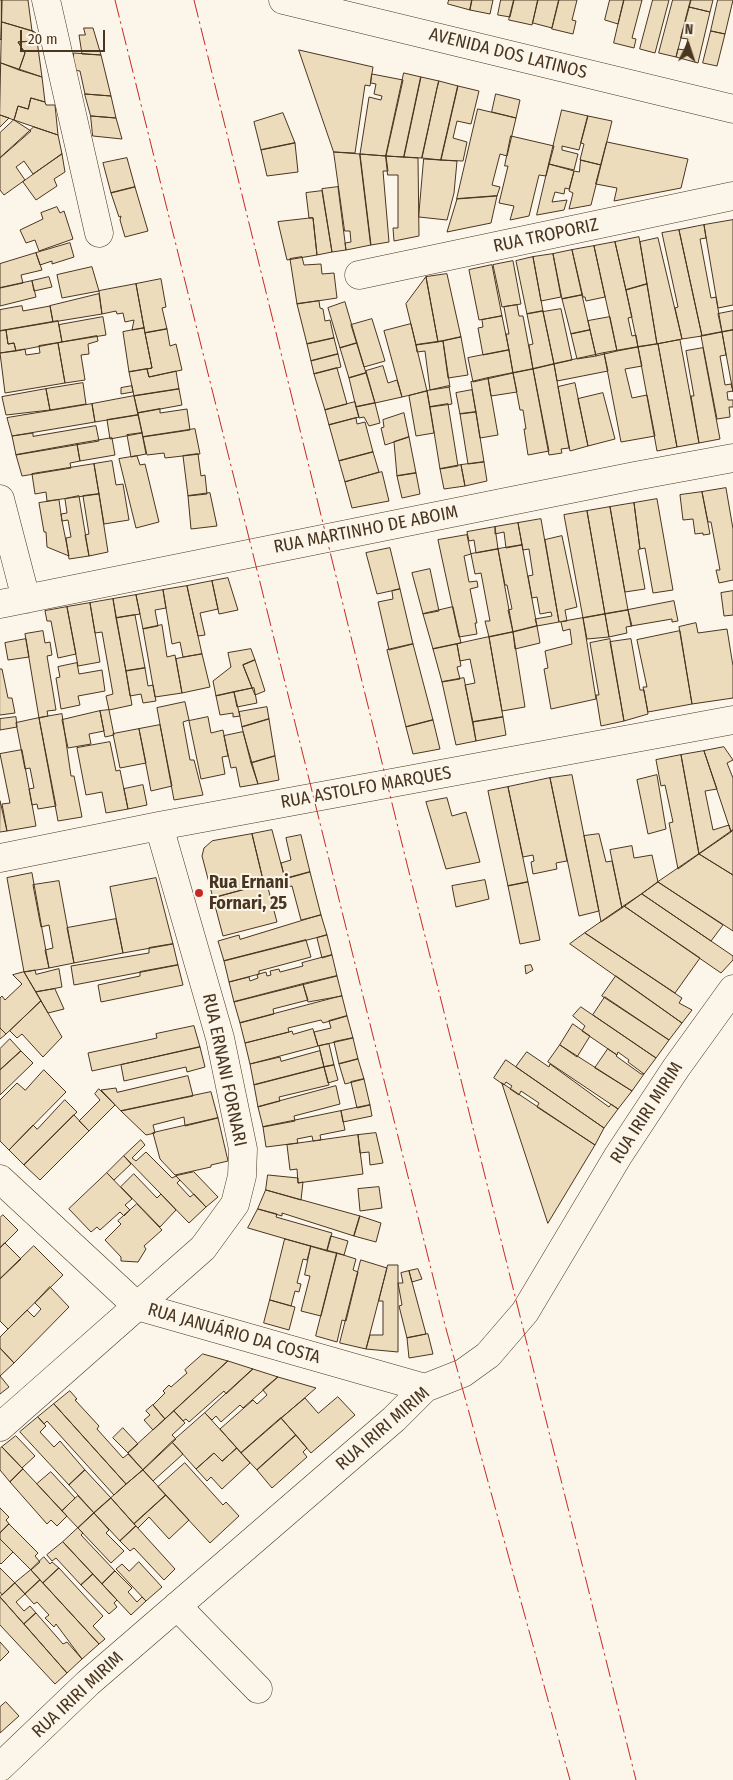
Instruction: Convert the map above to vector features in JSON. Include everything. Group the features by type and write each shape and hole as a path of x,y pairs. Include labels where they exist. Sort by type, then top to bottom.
{"street":[{"path":"46,0 99,233"},
{"name":"AVENIDA DOS LATINOS","path":"283,0 733,109"},
{"name":"RUA TROPORIZ","path":"359,275 733,196"},
{"name":"RUA MARTINHO DE ABOIM","path":"13,601 733,458"},
{"path":"0,499 13,601"},
{"name":"RUA ASTOLFO MARQUES","path":"0,858 159,826 733,720"},
{"name":"RUA ERNANI FORNARI","path":"0,1427 203,1248 235,1204 242,1176 243,1149 220,1038 159,826"},
{"name":"RUA IRIRI MIRIM","path":"0,1767 88,1683 394,1418 425,1388 463,1373 488,1355 525,1312 618,1156 676,1068 733,990"},
{"name":"RUA JANUÁRIO DA COSTA","path":"0,1179 138,1306 425,1388"},
{"path":"177,1606 258,1689"}],"building":[{"path":"0,0 2,0 1,40 0,39"},
{"path":"2,0 28,0 32,31 2,22"},
{"path":"449,0 472,0 470,10 448,4"},
{"path":"472,0 493,0 490,14 470,10"},
{"path":"501,0 514,0 510,17 498,15"},
{"path":"514,0 538,0 532,25 509,20"},
{"path":"538,0 559,0 552,28 533,23"},
{"path":"559,0 577,0 572,20 576,21 573,34 552,29"},
{"path":"610,0 624,0 618,24 605,20"},
{"path":"624,0 642,0 632,38 636,39 634,48 614,43"},
{"path":"653,0 669,0 655,53 640,49"},
{"path":"673,0 691,0 676,57 659,53"},
{"path":"691,0 713,0 710,12 689,7"},
{"path":"718,0 733,0 725,34 711,31"},
{"path":"689,7 710,12 698,63 676,57 678,49 685,50 688,39 681,38"},
{"path":"2,22 33,31 34,41 18,42 25,53 19,70 1,63"},
{"path":"84,28 93,28 101,55 82,54 79,35 85,35"},
{"path":"33,31 36,33 42,77 19,70 25,53 18,42 34,41"},
{"path":"711,31 725,34 717,66 703,63"},
{"path":"299,50 373,67 370,86 365,85 355,153 334,152"},
{"path":"74,53 101,55 111,96 85,94 80,71 73,70"},
{"path":"1,63 42,77 45,102 31,98 28,109 18,106 14,120 0,115"},
{"path":"404,73 421,77 404,157 386,156"},
{"path":"372,74 403,80 386,156 360,154 369,97 381,100 382,96 374,94 376,84 371,83"},
{"path":"421,77 439,81 422,158 404,157"},
{"path":"439,81 458,86 441,160 422,158"},
{"path":"458,86 479,91 471,124 457,121 453,138 467,142 463,161 441,160"},
{"path":"85,94 111,96 116,118 91,116"},
{"path":"496,94 520,100 516,118 492,112"},
{"path":"31,98 45,102 46,105 55,105 58,135 14,120 18,106 28,109"},
{"path":"478,109 516,118 507,156 500,154 492,185 500,187 497,196 457,199"},
{"path":"562,110 588,116 579,150 562,146 562,150 578,154 574,170 549,164"},
{"path":"283,113 295,143 261,150 254,122"},
{"path":"0,115 9,118 0,127"},
{"path":"91,116 116,118 122,139 93,136"},
{"path":"588,116 612,121 601,165 580,160 584,144 581,143"},
{"path":"14,120 31,131 0,158 0,133"},
{"path":"34,127 58,135 62,154 33,174 24,161 16,167 25,180 4,195 0,190 0,158"},
{"path":"511,136 554,146 546,176 539,175 529,216 510,220 514,206 499,203 508,166 505,166"},
{"path":"607,142 688,159 681,188 614,201 617,188 596,184"},
{"path":"295,143 298,172 267,176 261,150"},
{"path":"334,152 360,154 371,245 346,250 345,243 351,242 350,231 345,231"},
{"path":"62,154 65,172 54,179 57,186 36,200 23,182"},
{"path":"360,154 386,156 388,171 383,171 389,242 371,245"},
{"path":"386,156 418,158 419,236 394,241 393,228 398,228 398,175 388,175"},
{"path":"127,158 135,187 111,193 103,163"},
{"path":"424,159 457,161 454,193 447,220 419,217"},
{"path":"581,160 601,165 591,205 569,209 573,193 569,191 574,171 579,172"},
{"path":"549,164 574,171 569,189 565,188 564,194 555,192 552,202 567,200 564,210 537,215"},
{"path":"135,187 148,231 125,237 120,220 121,216 119,217 111,193"},
{"path":"338,187 346,250 332,252 322,189"},
{"path":"322,191 332,252 317,255 313,218 309,218 306,193"},
{"path":"497,196 491,223 447,232 457,199"},
{"path":"57,207 60,213 64,211 73,239 39,251 35,240 26,243 20,230 43,219 41,213"},
{"path":"313,218 317,255 287,260 278,222"},
{"path":"733,220 733,305 718,308 704,225"},
{"path":"704,225 706,238 700,239 711,298 716,297 722,332 702,336 679,230"},
{"path":"679,230 702,336 682,339 675,308 678,307 662,233"},
{"path":"639,237 647,284 626,290 615,242"},
{"path":"658,238 682,339 657,344 640,242"},
{"path":"615,242 632,317 628,318 632,336 636,335 638,347 617,351 594,246"},
{"path":"70,243 74,257 52,264 52,261 40,265 36,253"},
{"path":"594,246 605,297 586,301 585,297 583,297 572,250"},
{"path":"572,250 582,295 562,299 553,254"},
{"path":"36,253 42,270 21,275 23,283 0,288 0,264"},
{"path":"553,254 561,297 541,301 533,257"},
{"path":"302,257 304,265 321,264 322,274 334,273 337,298 297,304 290,259"},
{"path":"533,257 543,311 527,314 516,261"},
{"path":"513,261 521,304 502,307 493,265"},
{"path":"492,265 502,316 479,320 469,270"},
{"path":"92,267 99,291 62,298 57,275"},
{"path":"447,274 461,337 438,342 426,277"},
{"path":"49,277 52,287 34,291 32,281"},
{"path":"426,277 438,342 416,345 406,304"},
{"path":"161,279 166,307 162,308 167,329 145,333 136,284"},
{"path":"32,281 36,297 0,306 0,288"},
{"path":"136,284 144,328 132,330 134,320 125,322 123,313 117,314 116,311 102,314 99,291"},
{"path":"647,284 657,344 638,347 626,290"},
{"path":"99,294 102,314 53,322 50,306"},
{"path":"582,295 590,330 571,334 562,299"},
{"path":"319,301 320,308 323,309 325,321 330,320 334,338 307,344 297,304"},
{"path":"345,302 357,343 340,348 328,308"},
{"path":"517,305 519,316 523,316 533,369 513,373 506,334 509,334 504,307"},
{"path":"22,306 23,311 50,306 53,322 0,331 0,310"},
{"path":"561,309 572,360 554,364 543,312"},
{"path":"543,311 554,364 533,369 529,345 533,344 527,314"},
{"path":"733,311 733,330 722,332 718,314"},
{"path":"502,316 509,350 483,355 478,328 483,327 482,320"},
{"path":"103,317 106,335 62,342 59,325"},
{"path":"610,317 617,351 596,356 588,321"},
{"path":"372,319 385,361 364,367 351,325"},
{"path":"58,321 62,342 16,351 14,343 8,344 6,330"},
{"path":"411,324 427,391 402,397 384,331"},
{"path":"144,328 152,368 129,372 123,332"},
{"path":"167,329 170,346 176,344 182,370 149,377 147,369 152,368 145,333"},
{"path":"6,330 8,344 14,343 16,351 0,353 0,331"},
{"path":"590,330 596,356 577,359 571,334"},
{"path":"733,330 733,392 722,332"},
{"path":"722,332 726,355 720,356 725,385 731,384 733,391 727,392 728,400 733,400 733,407 729,407 730,417 717,419 701,336"},
{"path":"97,336 98,341 88,344 89,354 81,355 85,380 65,383 58,343"},
{"path":"461,337 468,375 448,378 443,341"},
{"path":"334,338 338,354 311,361 307,344"},
{"path":"680,340 699,443 677,447 658,344"},
{"path":"443,341 450,387 430,390 425,351 417,352 416,345"},
{"path":"58,343 65,383 5,393 0,353 25,349 26,355 40,353 39,346"},
{"path":"357,343 366,373 349,378 340,348"},
{"path":"658,344 677,447 657,451 638,347"},
{"path":"638,347 642,366 625,369 632,398 647,395 655,436 621,442 604,353"},
{"path":"703,348 720,439 699,443 691,396 694,396 686,351"},
{"path":"509,350 513,373 473,382 468,358"},
{"path":"604,353 608,371 557,381 554,364"},
{"path":"338,354 341,367 314,374 311,361"},
{"path":"554,364 569,448 561,449 562,453 549,455 533,369"},
{"path":"383,366 388,383 397,380 402,397 375,403 366,371"},
{"path":"337,368 347,404 325,410 314,374"},
{"path":"147,369 149,377 176,371 179,389 134,396 129,372"},
{"path":"533,369 549,451 528,455 523,410 520,410 513,373"},
{"path":"366,373 375,403 356,407 349,378"},
{"path":"513,373 517,392 491,396 488,378"},
{"path":"488,378 498,435 480,438 471,382"},
{"path":"83,383 86,404 50,410 46,389"},
{"path":"575,383 588,446 570,451 558,387"},
{"path":"132,386 133,392 121,394 121,388"},
{"path":"449,386 452,404 430,407 427,391"},
{"path":"46,389 50,410 6,415 2,397"},
{"path":"179,389 182,405 138,413 134,396"},
{"path":"472,390 476,412 460,414 456,393"},
{"path":"427,391 434,433 416,436 409,396"},
{"path":"603,393 615,439 588,446 578,399"},
{"path":"134,396 138,415 95,422 92,404"},
{"path":"355,402 359,417 329,425 325,410"},
{"path":"375,403 380,423 369,426 364,417 359,418 356,407"},
{"path":"92,404 95,422 12,436 7,418"},
{"path":"448,404 458,466 440,469 430,407"},
{"path":"160,409 160,413 187,409 190,430 143,437 138,413"},
{"path":"476,412 484,462 468,464 460,414"},
{"path":"404,413 409,437 385,445 381,428 384,427 383,420"},
{"path":"138,415 142,433 110,439 107,420"},
{"path":"356,418 357,424 365,422 373,452 339,461 329,425"},
{"path":"96,426 99,441 16,455 12,436 33,433 33,436"},
{"path":"195,429 200,454 165,458 164,453 147,455 143,437"},
{"path":"142,433 146,454 131,457 127,435"},
{"path":"409,437 416,473 397,476 394,442"},
{"path":"112,438 115,455 80,461 77,444"},
{"path":"77,444 80,461 70,463 71,468 22,476 16,455"},
{"path":"373,452 379,472 345,482 339,461"},
{"path":"198,454 201,476 205,475 207,494 188,496 183,456"},
{"path":"137,456 140,465 145,464 159,522 136,528 119,459"},
{"path":"112,461 116,485 123,484 129,520 104,524 94,464"},
{"path":"484,462 487,481 465,486 461,465"},
{"path":"94,464 99,494 47,501 46,492 35,494 32,474"},
{"path":"461,465 465,486 444,489 440,469"},
{"path":"382,472 389,501 352,508 345,482"},
{"path":"416,473 420,494 402,498 397,476"},
{"path":"726,488 733,529 733,580 719,583 716,570 720,570 711,522 708,522 702,492"},
{"path":"702,492 710,534 703,535 703,533 695,534 693,519 683,520 680,495"},
{"path":"210,493 217,526 191,529 188,496"},
{"path":"99,494 108,552 89,556 85,535 89,534 83,496"},
{"path":"79,496 89,556 69,559 66,538 71,537 68,520 62,521 61,514 67,513 65,499"},
{"path":"657,499 673,590 653,593 645,548 640,549 634,503"},
{"path":"59,500 69,556 47,547 46,532 44,532 39,503"},
{"path":"634,503 640,549 638,550 645,589 625,592 610,507"},
{"path":"610,507 628,610 605,614 587,511"},
{"path":"587,511 605,614 583,618 564,515"},
{"path":"541,519 559,622 537,626 535,619 552,616 551,612 540,614 537,597 532,598 528,576 533,575 529,549 523,550 518,523"},
{"path":"518,523 522,545 506,548 504,532 495,534 495,527"},
{"path":"495,527 498,549 476,553 474,540 469,541 467,532"},
{"path":"467,535 471,554 464,556 469,582 477,581 478,587 470,589 477,623 475,623 477,634 459,637 438,540"},
{"path":"562,536 577,607 565,610 567,621 559,622 545,540"},
{"path":"522,545 537,626 513,632 508,610 512,609 498,549"},
{"path":"390,548 400,589 377,594 366,553"},
{"path":"498,549 513,632 489,637 485,621 490,621 481,573 475,574 471,554"},
{"path":"430,569 439,611 423,614 412,573"},
{"path":"228,578 238,610 219,614 212,581"},
{"path":"212,581 218,609 200,613 205,635 198,636 187,586"},
{"path":"187,586 202,654 183,657 180,642 172,644 163,590"},
{"path":"400,589 413,644 389,650 378,602 393,599 392,591"},
{"path":"163,590 166,608 155,610 158,626 143,629 136,595"},
{"path":"733,591 733,615 724,616 721,593"},
{"path":"136,595 140,614 116,618 113,599"},
{"path":"113,599 132,705 109,710 106,696 113,694 102,632 95,633 90,603"},
{"path":"674,601 678,621 672,622 672,619 631,626 628,610"},
{"path":"90,603 100,662 78,666 67,607"},
{"path":"67,607 76,654 58,658 51,621 47,621 45,611"},
{"path":"453,607 461,643 433,649 423,614"},
{"path":"628,610 632,626 626,627 627,633 609,637 605,614"},
{"path":"605,614 609,637 587,639 583,618"},
{"path":"135,615 145,668 126,671 116,618"},
{"path":"583,618 596,699 551,709 544,669 548,668 545,651 572,644 570,629 563,631 561,622"},
{"path":"696,623 698,633 727,629 733,666 733,698 692,704 679,627"},
{"path":"162,625 167,657 175,655 182,693 155,697 143,629"},
{"path":"537,626 540,643 515,649 513,632"},
{"path":"43,631 45,643 50,642 52,655 47,656 56,710 47,711 48,716 39,718 25,634"},
{"path":"680,631 692,704 648,712 643,687 647,687 637,640"},
{"path":"513,632 525,707 502,711 489,637"},
{"path":"489,637 503,717 473,722 465,685 475,683 470,659 460,661 457,644"},
{"path":"26,639 29,657 8,660 5,643"},
{"path":"610,639 624,721 601,726 596,695 599,695 590,643"},
{"path":"631,639 640,690 644,690 648,714 624,721 610,642"},
{"path":"413,644 433,720 406,727 387,650"},
{"path":"457,644 461,666 457,667 460,679 442,682 433,649"},
{"path":"251,649 255,660 243,665 252,688 216,696 213,681 231,667 228,653"},
{"path":"202,654 210,687 182,693 176,659"},
{"path":"255,660 265,691 255,695 243,665"},
{"path":"77,663 79,674 102,670 105,691 78,696 80,705 61,709 56,678 60,677 58,667"},
{"path":"145,668 148,686 153,685 156,701 143,703 141,694 130,696 126,671"},
{"path":"0,669 2,669 8,698 12,698 15,713 0,715"},
{"path":"464,678 476,741 456,745 442,682"},
{"path":"254,688 257,703 237,707 234,692"},
{"path":"234,692 240,716 233,717 233,713 220,715 216,696"},
{"path":"185,702 189,720 183,722 190,760 194,760 203,795 174,800 157,708"},
{"path":"267,707 269,719 242,727 239,712"},
{"path":"109,710 114,735 105,737 100,711"},
{"path":"100,711 104,731 89,734 91,744 68,748 62,720"},
{"path":"62,714 71,776 74,776 82,817 58,821 39,718"},
{"path":"16,717 17,727 0,730 0,719"},
{"path":"208,717 211,733 223,730 228,756 222,757 225,774 201,779 189,721"},
{"path":"503,717 506,735 476,741 473,722"},
{"path":"39,718 56,806 38,809 37,804 32,805 29,789 34,788 30,768 25,769 16,723"},
{"path":"269,719 275,756 251,763 242,727"},
{"path":"433,720 440,749 413,754 406,727"},
{"path":"160,725 172,786 151,791 139,729"},
{"path":"139,729 146,763 120,768 113,734"},
{"path":"243,732 258,784 240,787 236,767 231,768 224,736"},
{"path":"110,742 116,771 120,770 128,809 106,813 102,792 86,795 77,748"},
{"path":"724,747 733,760 727,763 733,778 733,830 731,832 704,751"},
{"path":"22,750 36,826 7,831 2,804 10,803 0,754"},
{"path":"704,751 717,789 705,791 713,830 729,825 731,832 699,854 681,755"},
{"path":"681,755 699,854 678,869 669,823 673,822 665,785 661,786 656,760"},
{"path":"275,756 279,780 258,784 251,763"},
{"path":"572,775 599,911 579,916 550,778"},
{"path":"657,775 666,829 648,834 637,780"},
{"path":"550,778 567,861 556,863 557,869 533,874 531,862 534,861 533,855 523,857 508,787"},
{"path":"143,785 147,805 128,809 124,789"},
{"path":"508,787 528,882 508,886 488,791"},
{"path":"447,798 452,816 466,812 480,862 446,869 426,802"},
{"path":"0,801 7,831 0,832"},
{"path":"272,830 285,879 264,884 252,834"},
{"path":"733,830 733,875 699,854"},
{"path":"252,834 264,884 213,898 202,856 204,848 212,841"},
{"path":"599,834 606,862 612,861 622,908 601,922 584,836"},
{"path":"301,835 310,872 285,879 281,863 291,860 286,838"},
{"path":"632,846 634,858 652,855 658,882 622,908 610,850"},
{"path":"699,854 733,875 733,931 658,882"},
{"path":"310,872 321,915 301,920 292,886 286,887 284,879"},
{"path":"32,873 49,968 24,972 7,878"},
{"path":"156,878 173,944 123,953 110,887"},
{"path":"281,880 282,884 268,888 277,922 223,936 213,898"},
{"path":"485,880 489,899 456,907 452,886"},
{"path":"59,881 74,963 49,968 45,950 53,948 49,925 41,927 33,885"},
{"path":"528,882 540,940 520,944 508,886"},
{"path":"658,882 723,925 711,941 642,894"},
{"path":"642,894 733,956 733,960 721,973 624,906"},
{"path":"624,906 700,958 675,993 585,933"},
{"path":"321,915 327,935 224,961 218,941 239,935 240,939"},
{"path":"116,919 123,953 74,963 67,928"},
{"path":"585,933 682,998 679,1003 692,1010 682,1023 570,944"},
{"path":"327,935 332,955 322,958 317,938"},
{"path":"306,940 311,957 259,971 259,974 229,982 224,961"},
{"path":"173,944 178,965 74,985 71,966 149,953 149,948"},
{"path":"332,955 337,976 234,1002 229,982 249,977 250,981 258,978 257,975 259,974 266,972 267,976 271,975 270,971 279,969 280,972 303,966 302,963"},
{"path":"178,965 183,985 101,1002 98,985 140,976 140,972"},
{"path":"531,965 533,970 526,974 525,966"},
{"path":"59,969 62,987 36,992 24,972 35,970 36,974"},
{"path":"24,972 41,1001 6,1034 0,1028 0,998 2,996 5,1000 22,984 13,975"},
{"path":"337,976 342,996 308,1002 303,984"},
{"path":"616,976 682,1023 669,1040 602,996"},
{"path":"303,984 308,1000 273,1009 274,1014 240,1023 234,1002"},
{"path":"55,989 64,1009 48,1013 36,992"},
{"path":"342,996 347,1016 323,1023 321,1020 288,1028 289,1032 245,1043 240,1023"},
{"path":"605,997 669,1040 656,1058 593,1015"},
{"path":"41,1001 62,1037 43,1057 22,1034 17,1038 10,1031"},
{"path":"581,1007 656,1058 644,1074 618,1052 617,1055 582,1031 585,1026 573,1016"},
{"path":"347,1016 353,1038 318,1046 314,1032 331,1028 329,1021"},
{"path":"573,1024 590,1036 577,1057 560,1045"},
{"path":"194,1026 200,1047 92,1071 88,1053 157,1038 156,1034"},
{"path":"0,1028 6,1034 0,1039"},
{"path":"313,1029 318,1046 250,1064 245,1043 292,1031 293,1034"},
{"path":"353,1038 358,1059 339,1064 334,1042"},
{"path":"10,1039 21,1051 0,1070 0,1049"},
{"path":"329,1044 334,1065 324,1067 319,1046"},
{"path":"560,1045 632,1091 618,1109 548,1062"},
{"path":"200,1047 205,1067 187,1072 186,1067 124,1081 121,1065"},
{"path":"608,1049 641,1074 644,1074 632,1091 595,1068"},
{"path":"21,1051 33,1063 0,1095 0,1070"},
{"path":"320,1051 324,1067 254,1085 250,1064 280,1057 281,1061"},
{"path":"527,1052 549,1067 550,1064 609,1107 611,1104 618,1109 604,1128 516,1067"},
{"path":"358,1059 364,1079 345,1084 339,1064"},
{"path":"506,1060 604,1128 595,1145 537,1107 539,1103 521,1091 519,1095 510,1089 512,1086 506,1082 504,1085 494,1078"},
{"path":"334,1065 338,1080 328,1083 324,1067"},
{"path":"324,1067 329,1085 279,1097 280,1101 258,1107 254,1085"},
{"path":"44,1070 66,1092 9,1150 0,1141 0,1100 17,1083 25,1090"},
{"path":"188,1076 193,1096 121,1111 101,1090 116,1088 117,1092"},
{"path":"364,1079 370,1105 357,1108 351,1082"},
{"path":"502,1083 595,1145 548,1223"},
{"path":"336,1086 340,1104 294,1116 295,1121 263,1127 258,1107"},
{"path":"99,1089 115,1105 89,1131 79,1121 100,1100 95,1094"},
{"path":"211,1092 218,1118 185,1126 184,1117 153,1125 155,1133 146,1135 121,1111"},
{"path":"65,1100 77,1112 24,1165 9,1150 33,1125 37,1129"},
{"path":"370,1105 372,1116 343,1122 341,1111"},
{"path":"341,1111 345,1130 320,1135 321,1140 313,1141 312,1136 297,1139 298,1143 266,1147 263,1127"},
{"path":"74,1115 89,1131 40,1180 24,1165"},
{"path":"218,1118 228,1161 175,1175 160,1159 153,1133"},
{"path":"376,1133 383,1163 370,1165 369,1152 360,1153 358,1135"},
{"path":"358,1135 363,1174 298,1183 297,1169 290,1170 287,1145"},
{"path":"141,1140 145,1145 132,1158 136,1161 146,1152 172,1178 176,1176 180,1180 177,1183 190,1197 194,1194 206,1207 189,1223 124,1156"},
{"path":"124,1156 131,1164 114,1180 107,1173"},
{"path":"194,1172 218,1197 206,1207 176,1176"},
{"path":"107,1173 132,1199 125,1205 130,1210 124,1216 120,1212 100,1230 97,1227 91,1232 69,1209"},
{"path":"134,1174 157,1198 161,1194 176,1210 160,1227 121,1187"},
{"path":"268,1175 298,1178 298,1183 303,1182 301,1200 266,1190"},
{"path":"379,1187 382,1208 360,1211 358,1189"},
{"path":"266,1190 360,1216 354,1236 282,1213 282,1216 258,1209"},
{"path":"137,1204 162,1230 144,1246 146,1249 138,1262 121,1261 121,1257 105,1240 121,1224 118,1221"},
{"path":"258,1209 277,1214 276,1217 332,1233 327,1251 248,1228"},
{"path":"3,1215 18,1230 0,1248 0,1218"},
{"path":"360,1216 381,1223 376,1242 354,1236"},
{"path":"331,1236 348,1241 344,1255 327,1251"},
{"path":"285,1239 311,1246 307,1260 303,1259 297,1283 301,1284 299,1292 295,1291 291,1306 270,1300"},
{"path":"5,1243 21,1259 0,1279 0,1248"},
{"path":"34,1246 63,1275 8,1329 0,1321 0,1279"},
{"path":"311,1246 337,1253 321,1316 301,1311 310,1276 305,1275"},
{"path":"337,1253 356,1259 353,1270 358,1272 346,1321 342,1320 337,1342 316,1336"},
{"path":"361,1260 387,1268 366,1349 340,1343"},
{"path":"388,1265 398,1265 398,1352 366,1349 370,1335 383,1335 383,1301 379,1301"},
{"path":"418,1269 422,1279 412,1282 409,1271"},
{"path":"409,1271 426,1334 407,1338 399,1306 402,1305 398,1283 403,1283 401,1273"},
{"path":"50,1287 69,1307 14,1363 0,1348 0,1337 27,1310 34,1317 41,1309 35,1303"},
{"path":"270,1300 295,1307 289,1330 264,1323"},
{"path":"428,1334 433,1354 409,1358 407,1338"},
{"path":"0,1348 14,1363 0,1376"},
{"path":"203,1354 228,1361 165,1419 153,1405 165,1393 163,1391 169,1385 171,1387 187,1373 185,1370"},
{"path":"228,1361 253,1369 226,1394 224,1391 189,1422 186,1419 183,1421 174,1411"},
{"path":"253,1369 278,1377 243,1408 240,1405 221,1422 216,1416 212,1420 205,1413"},
{"path":"0,1376 9,1387 0,1394"},
{"path":"278,1377 316,1388 241,1453 220,1429 253,1400 257,1404 267,1395 263,1390"},
{"path":"70,1391 77,1399 75,1400 99,1426 97,1429 123,1458 128,1454 143,1470 126,1484 54,1404"},
{"path":"338,1397 355,1415 311,1453 281,1418 305,1398 318,1413"},
{"path":"54,1404 126,1484 114,1495 47,1421 44,1424 38,1417"},
{"path":"153,1405 165,1419 153,1430 144,1420 150,1415 146,1411"},
{"path":"174,1411 185,1423 172,1435 176,1439 143,1470 128,1453"},
{"path":"205,1413 237,1448 222,1461 214,1453 196,1469 172,1442"},
{"path":"38,1417 46,1426 40,1432 54,1447 60,1441 85,1470 69,1485 20,1432"},
{"path":"281,1418 296,1435 257,1470 241,1453"},
{"path":"123,1428 138,1444 128,1453 113,1438"},
{"path":"296,1435 307,1448 303,1452 307,1457 272,1488 257,1470"},
{"path":"16,1436 35,1456 22,1468 2,1447"},
{"path":"172,1442 183,1454 153,1481 143,1470"},
{"path":"2,1447 23,1469 10,1482 0,1470 0,1449"},
{"path":"237,1448 250,1463 222,1489 211,1477 207,1481 196,1469 214,1453 222,1461"},
{"path":"185,1463 223,1505 226,1502 239,1516 210,1543 158,1487"},
{"path":"23,1469 67,1516 57,1526 51,1520 47,1524 10,1482"},
{"path":"85,1470 111,1498 94,1513 69,1485"},
{"path":"143,1470 166,1495 134,1524 111,1498"},
{"path":"51,1472 75,1498 62,1511 37,1484"},
{"path":"166,1495 189,1520 169,1539 149,1517 138,1528 134,1524"},
{"path":"78,1496 94,1513 78,1528 62,1511"},
{"path":"111,1498 136,1526 120,1541 94,1513"},
{"path":"0,1508 9,1517 6,1520 9,1524 0,1533"},
{"path":"94,1513 109,1530 106,1533 124,1551 111,1563 78,1528"},
{"path":"9,1524 38,1553 35,1556 40,1562 31,1570 0,1539 0,1533"},
{"path":"136,1526 175,1569 164,1580 134,1548 130,1551 120,1541"},
{"path":"78,1528 83,1533 81,1535 115,1571 102,1584 63,1542"},
{"path":"0,1539 13,1552 1,1564 0,1563"},
{"path":"63,1542 93,1574 81,1585 56,1558 52,1561 47,1555"},
{"path":"44,1557 50,1564 52,1562 59,1568 43,1583 31,1570"},
{"path":"139,1562 162,1587 146,1601 116,1569 122,1564 129,1571"},
{"path":"0,1568 15,1583 2,1595 0,1592"},
{"path":"59,1568 103,1616 93,1626 105,1639 99,1644 43,1583"},
{"path":"31,1570 40,1580 25,1594 15,1583"},
{"path":"115,1571 132,1588 128,1592 137,1602 142,1597 146,1601 131,1615 102,1584"},
{"path":"93,1574 117,1600 114,1603 117,1607 109,1614 81,1585"},
{"path":"40,1580 99,1644 82,1659 56,1624 54,1627 45,1618 49,1615 37,1602 34,1604 25,1594"},
{"path":"15,1583 25,1594 16,1602 24,1611 30,1606 36,1613 24,1624 0,1597"},
{"path":"0,1597 67,1673 55,1684 0,1625"},
{"path":"36,1613 63,1644 67,1642 82,1659 67,1673 24,1624"},
{"path":"0,1642 9,1652 0,1661"},
{"path":"6,1702 19,1716 0,1733 0,1707"}],"power":[{"path":"115,0 445,1325 570,1780"},
{"path":"194,0 636,1780"}],"place":[{"name":"Rua Ernani Fornari, 25","path":"199,893"}]}
